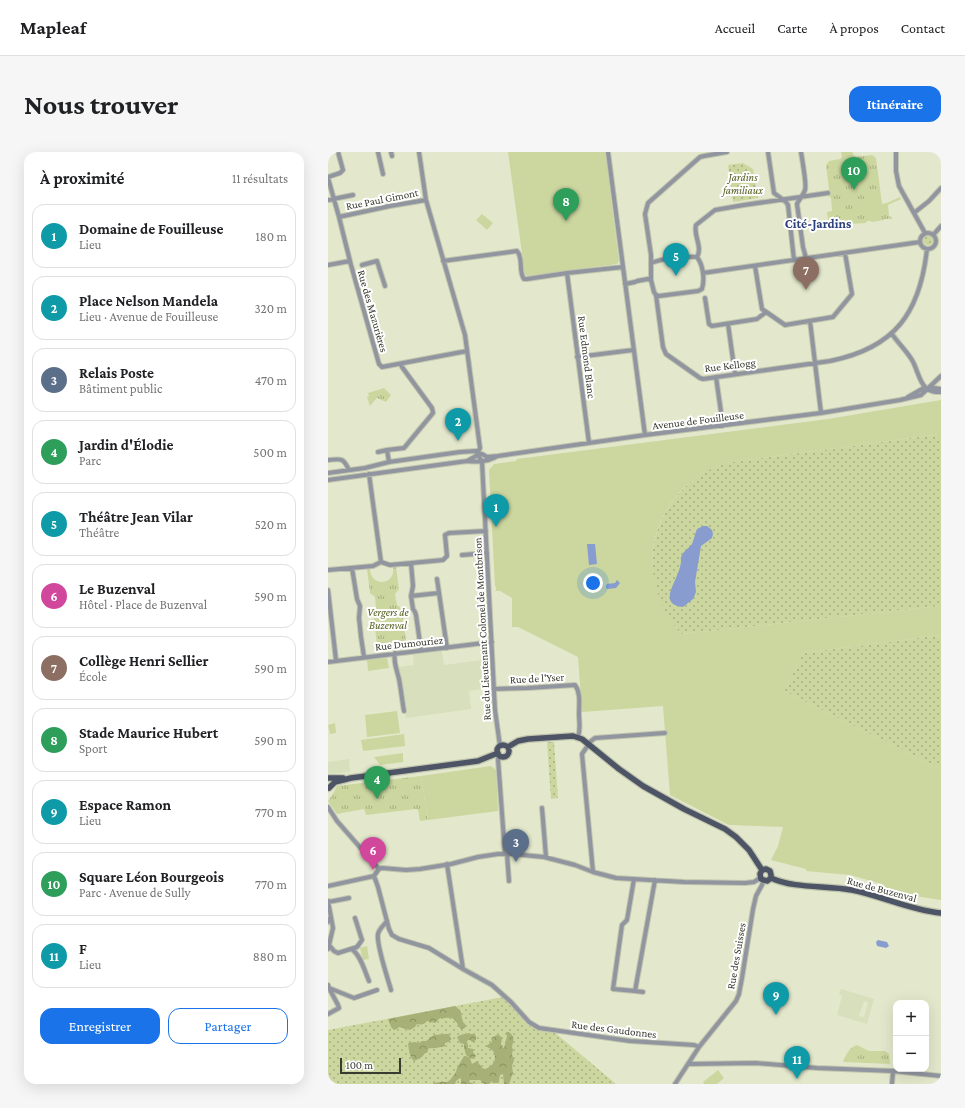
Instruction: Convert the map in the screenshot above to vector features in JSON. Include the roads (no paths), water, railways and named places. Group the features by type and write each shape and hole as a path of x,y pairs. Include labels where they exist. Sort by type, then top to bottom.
{"main road":[{"path":"508,747 517,741 524,739 571,736 578,737 643,786 734,835 747,847 762,870 760,874 762,879 767,881 772,875 770,871 766,869 762,870"},
{"path":"499,754 498,748 500,746 504,745 508,747"},
{"path":"328,787 335,782 351,778 478,761 499,754 504,757 508,755 508,747"},
{"path":"328,778 351,778"},
{"name":"Rue de Buzenval","path":"771,878 785,883 853,890 927,911 941,913"}],"street":[{"path":"339,152 342,170 340,174 328,178 339,217"},
{"path":"378,152 383,174"},
{"path":"419,152 426,200 464,329 480,447 478,454 482,462 487,457"},
{"path":"608,152 624,284 645,435"},
{"name":"Rue Kellogg","path":"727,152 700,157 648,203 645,214 651,255 651,280 656,295 663,347 666,354 700,378 704,379 848,358 876,345 892,334 907,316 917,298 924,274 927,249"},
{"path":"768,152 774,193 788,205 794,260"},
{"path":"801,152 806,189 802,197 798,200 797,204 806,258"},
{"path":"896,152 896,171 899,186 925,233"},
{"path":"914,213 929,201 941,188"},
{"path":"697,257 699,250 695,228 696,225 714,210 828,193"},
{"path":"328,200 354,195"},
{"name":"Rue Paul Gimont","path":"350,261 339,217 426,200"},
{"path":"934,234 941,226"},
{"path":"931,232 934,234 938,246 927,249 923,247 920,242 920,237 925,233 931,232"},
{"path":"703,273 920,242"},
{"path":"443,261 517,251 520,254 522,276 524,279 623,267"},
{"path":"755,266 762,309 785,325 833,317 852,294 845,253"},
{"path":"651,263 681,257 697,257"},
{"path":"697,257 703,273 704,282 702,288 705,297 709,324 712,326 757,319 766,312"},
{"name":"Rue des Mazurières","path":"328,265 350,261 379,364 382,367 467,351"},
{"name":"Rue des Mazurières","path":"362,264 377,261 385,286"},
{"name":"Rue Edmond Blanc","path":"567,274 589,443"},
{"path":"624,284 648,279 651,280"},
{"path":"656,295 659,296 698,290 702,288"},
{"path":"810,321 821,413"},
{"path":"728,324 735,374"},
{"path":"892,334 911,358 923,385 927,390 941,392"},
{"path":"578,357 633,350"},
{"path":"378,452 404,448 433,413 432,408 402,368 401,364"},
{"name":"Avenue de Fouilleuse","path":"328,472 365,468 389,462 460,452 476,451 478,454 482,454 487,457 498,456 645,435 821,413 900,400 921,395 941,376"},
{"path":"716,377 723,426"},
{"path":"927,390 934,388 941,389"},
{"path":"387,450 389,462"},
{"name":"Avenue de Fouilleuse","path":"467,461 478,454"},
{"name":"Avenue de Fouilleuse","path":"328,480 467,461 482,462 498,456"},
{"path":"328,460 345,460 350,470"},
{"name":"Rue du Lieutenant Colonel de Montbrison","path":"482,462 494,689 500,746"},
{"path":"369,474 381,562"},
{"path":"328,570 374,566 381,562 390,565 443,560 447,556 445,535 449,533 486,531"},
{"path":"462,555 487,553"},
{"path":"411,563 413,586 411,596 413,609 416,615 421,650"},
{"path":"352,568 357,600 360,606 359,618 364,657"},
{"path":"437,579 447,648"},
{"path":"328,590 336,660"},
{"path":"411,596 439,593"},
{"name":"Rue Dumouriez","path":"328,662 492,642"},
{"path":"328,644 334,643"},
{"path":"395,654 395,669 404,711"},
{"name":"Rue de l'Yser","path":"494,689 575,685 578,690 580,707 580,729 578,737"},
{"path":"593,872 582,754 595,738 665,733"},
{"path":"499,754 498,759 503,826 509,881"},
{"path":"328,807 337,821 379,869"},
{"path":"542,808 546,857"},
{"path":"328,886 374,876 379,869 385,868 406,870 427,868 478,857 506,854 546,857 616,878 690,882 751,882 762,879"},
{"path":"447,864 463,969"},
{"path":"374,876 389,930 392,935 399,939 429,948 463,969"},
{"path":"634,879 627,920 622,925 613,989 643,992"},
{"name":"Rue des Suisses","path":"675,1084 690,1064 699,1047 736,1001 742,978 753,909 757,894 762,885 762,879"},
{"path":"635,991 655,880"},
{"path":"751,882 755,886 757,894"},
{"path":"349,898 328,902 329,921 333,928 329,947 334,951 338,953 357,947 362,940 355,918"},
{"path":"387,921 381,927 378,935 381,955 391,990"},
{"path":"351,949 355,951 358,956 370,981"},
{"name":"Rue des Gaudonnes","path":"463,969 492,985 511,1002 529,1022 539,1028 630,1041 694,1045 699,1047"},
{"path":"328,987 354,998 377,990"},
{"path":"328,987 339,1008 328,1014"},
{"path":"690,1064 756,1063 817,1068 893,1071 892,1084"},
{"path":"903,1072 941,1076"}],"water":[{"path":"707,526 712,530 713,534 712,538 701,546 695,582 696,592 693,599 683,607 676,605 672,603 670,594 680,567 682,555 692,544 697,529"},
{"path":"587,544 595,544 597,564 589,565"},
{"path":"617,580 620,583 616,588 606,588 607,584 615,583"},
{"path":"878,940 887,942 889,946 886,948 877,946 876,942"}],"place":[{"name":"Square Léon Bourgeois","path":"854,190"},
{"name":"Stade Maurice Hubert","path":"566,221"},
{"name":"Théâtre Jean Vilar","path":"676,276"},
{"name":"Collège Henri Sellier","path":"806,290"},
{"name":"Place Nelson Mandela","path":"458,441"},
{"name":"Domaine de Fouilleuse","path":"496,527"},
{"name":"Jardin d'Élodie","path":"377,799"},
{"name":"Relais Poste","path":"516,862"},
{"name":"Le Buzenval","path":"373,870"},
{"name":"Espace Ramon","path":"776,1015"},
{"name":"F","path":"797,1079"}],"district":[{"name":"Cité-Jardins","path":"818,223"}],"park label":[{"name":"Jardins familiaux","path":"743,183"},
{"name":"Vergers de Buzenval","path":"388,618"}]}
